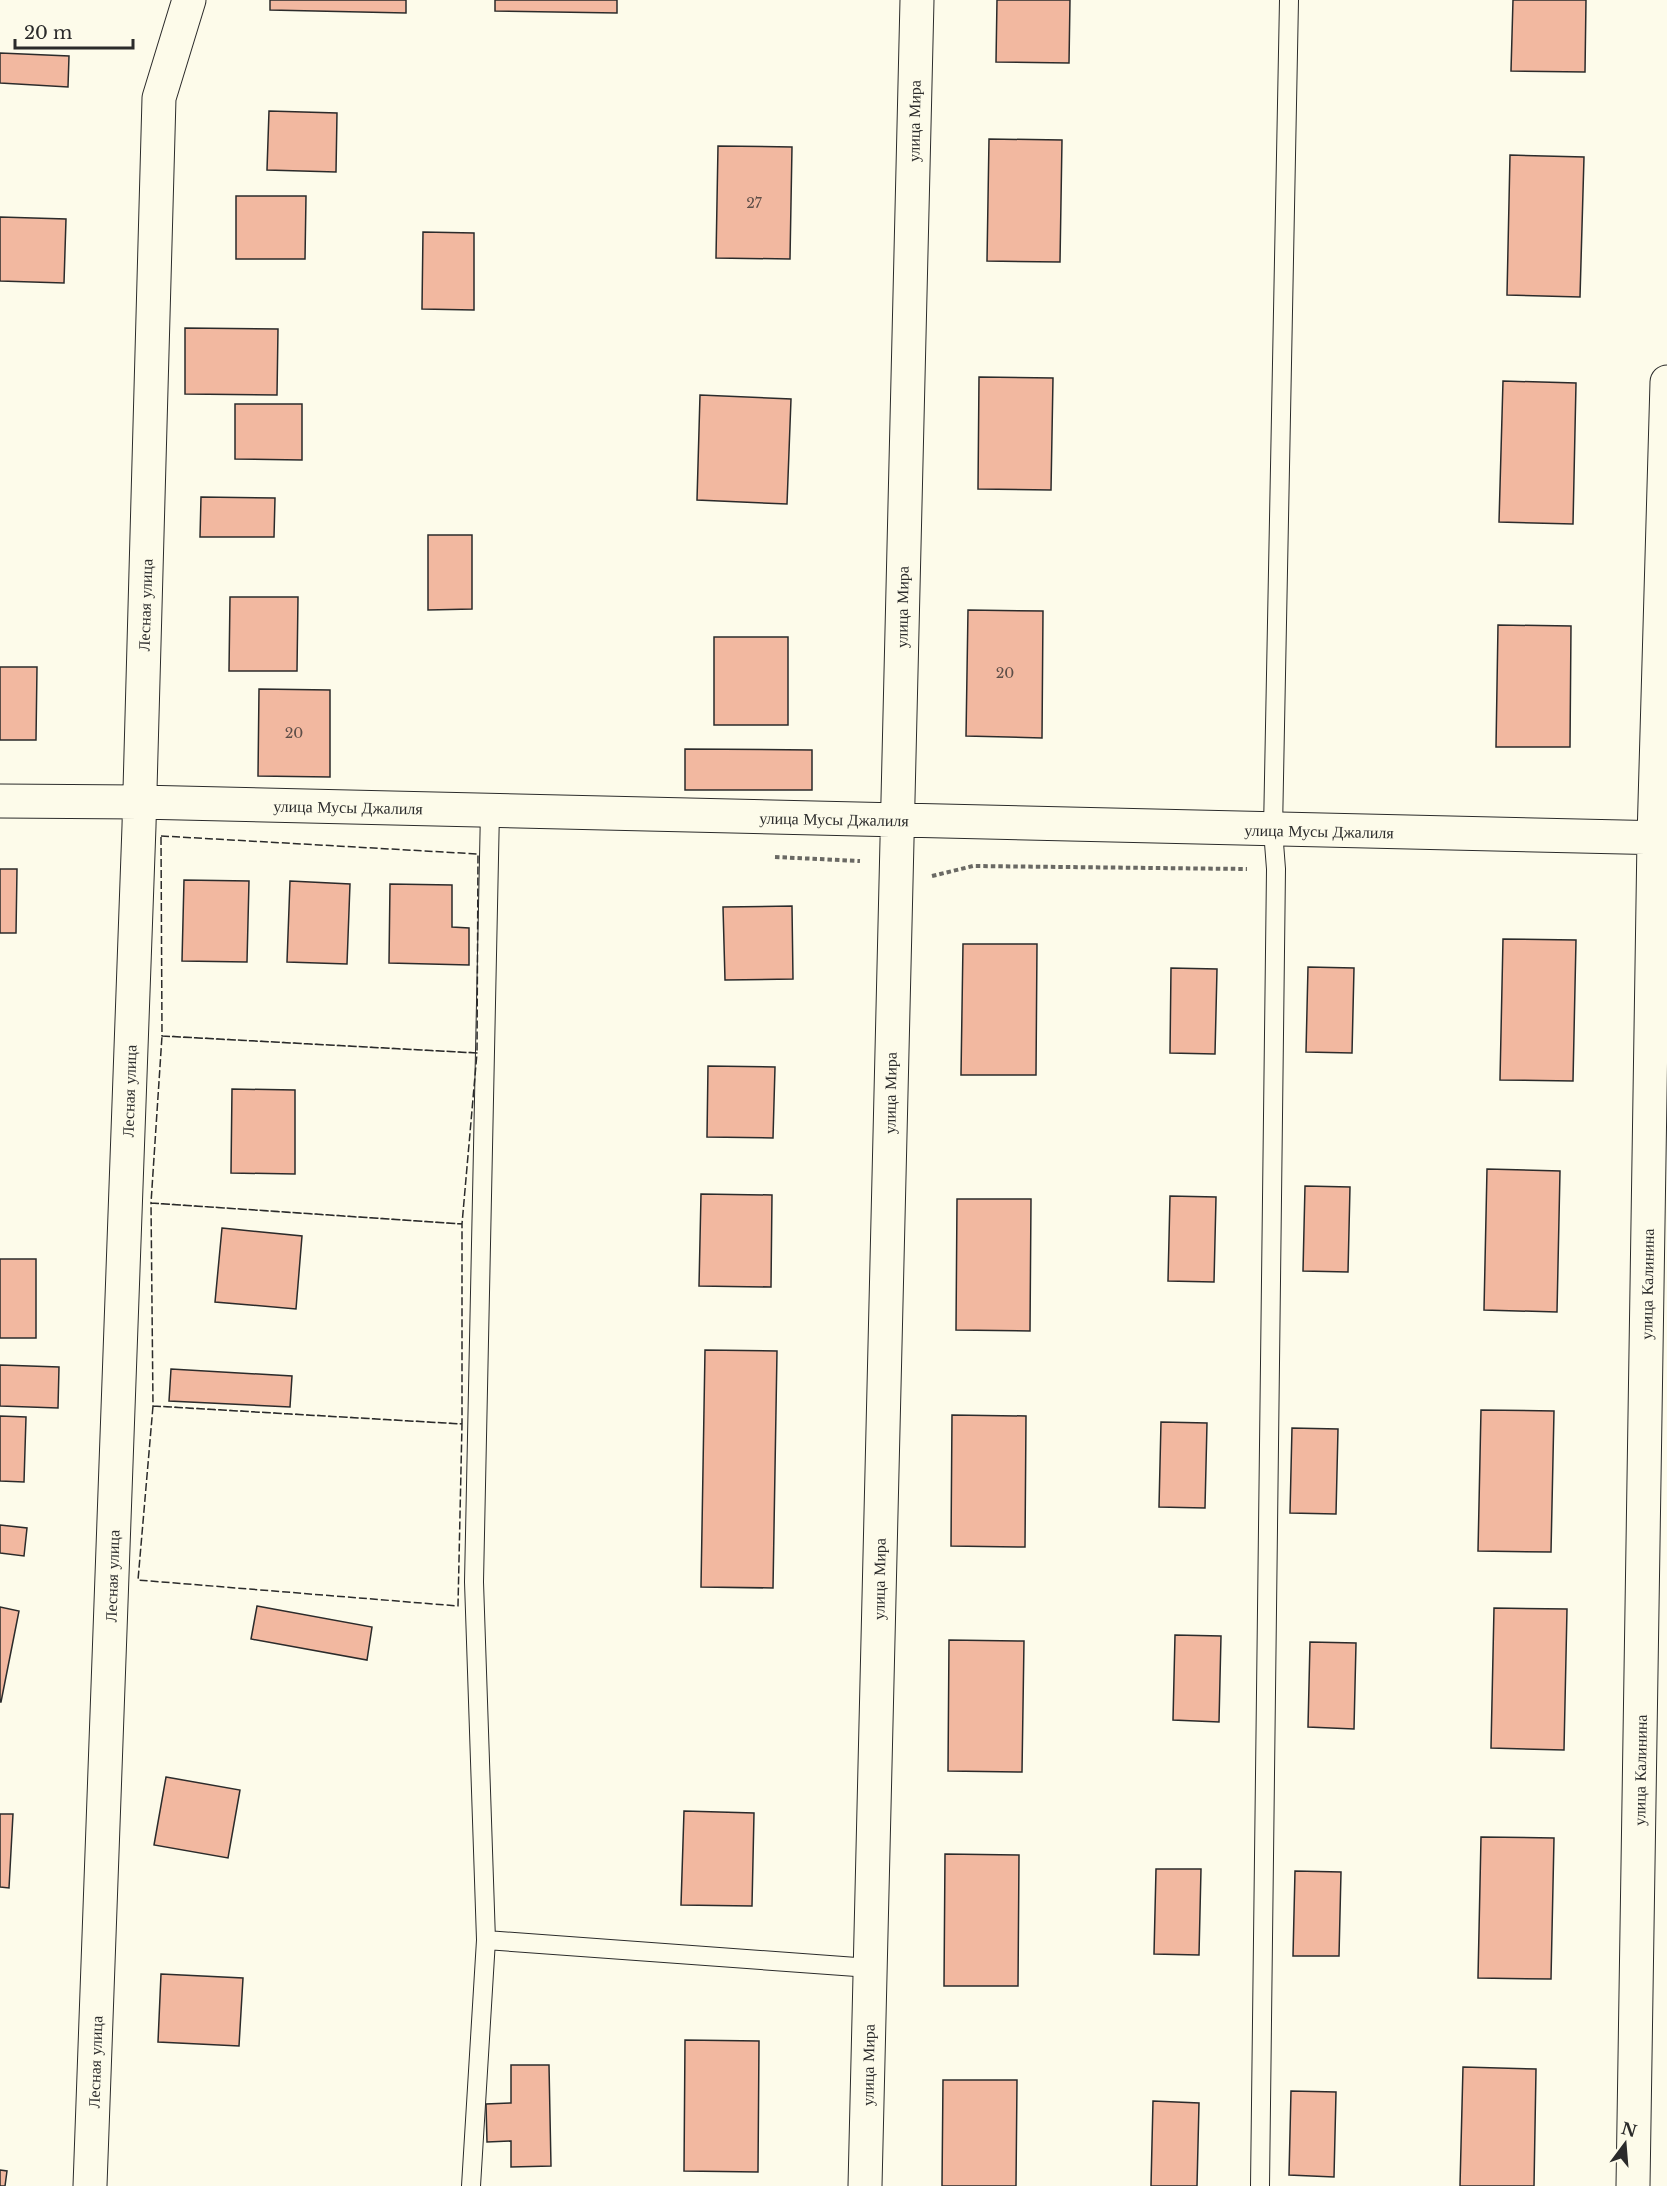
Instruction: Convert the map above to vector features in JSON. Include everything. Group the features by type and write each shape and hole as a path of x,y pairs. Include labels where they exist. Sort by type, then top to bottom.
{"street":[{"name":"Лесная улица","path":"90,2186 139,802 159,98 189,0"},
{"name":"улица Мира","path":"865,2186 917,0"},
{"name":"улица Калинина","path":"1634,2186 1661,838 1667,382"},
{"name":"улица Мусы Джалиля","path":"0,801 139,802 1661,838"}],"lane":[{"path":"1260,2186 1276,893 1273,830 1289,0"},
{"path":"471,2186 486,1940 474,1582 490,810"},
{"path":"486,1940 870,1968"}],"building":[{"path":"270,0 406,0 406,13 270,10"},
{"path":"495,0 617,0 617,13 495,11"},
{"path":"997,0 1070,0 1069,63 996,62"},
{"path":"1513,0 1586,0 1585,72 1511,71"},
{"path":"0,53 69,56 68,87 0,83"},
{"path":"269,111 337,113 336,172 267,170"},
{"path":"989,139 1062,140 1060,262 987,261"},
{"path":"718,146 792,147 790,259 716,258"},
{"path":"1510,155 1584,157 1580,297 1507,295"},
{"path":"236,196 306,196 305,259 236,259"},
{"path":"0,217 66,219 64,283 0,281"},
{"path":"423,232 474,233 474,310 422,309"},
{"path":"185,328 278,329 277,395 185,394"},
{"path":"979,377 1053,378 1051,490 978,489"},
{"path":"1503,381 1576,383 1573,524 1499,522"},
{"path":"700,395 791,399 787,504 697,500"},
{"path":"235,404 302,404 302,460 235,459"},
{"path":"201,497 275,498 274,537 200,537"},
{"path":"428,535 472,535 472,609 428,610"},
{"path":"230,597 298,597 297,671 229,671"},
{"path":"968,610 1043,611 1042,738 966,736"},
{"path":"1498,625 1571,626 1570,747 1496,747"},
{"path":"714,637 788,637 788,725 714,725"},
{"path":"0,667 37,667 36,740 0,740"},
{"path":"259,689 330,690 330,777 258,776"},
{"path":"685,749 812,750 812,790 685,790"},
{"path":"0,869 17,869 16,933 0,933"},
{"path":"184,880 249,881 247,962 182,961"},
{"path":"290,881 350,884 347,964 287,962"},
{"path":"390,884 452,885 452,927 469,928 469,965 389,963"},
{"path":"792,906 793,979 725,980 723,907"},
{"path":"1503,939 1576,940 1573,1081 1500,1080"},
{"path":"963,944 1037,944 1036,1075 961,1075"},
{"path":"1308,967 1354,968 1352,1053 1306,1052"},
{"path":"1171,968 1217,969 1215,1054 1170,1053"},
{"path":"708,1066 775,1067 773,1138 707,1137"},
{"path":"232,1089 295,1090 295,1174 231,1173"},
{"path":"1487,1169 1560,1171 1557,1312 1484,1310"},
{"path":"1305,1186 1350,1187 1348,1272 1303,1271"},
{"path":"701,1194 772,1195 771,1287 699,1286"},
{"path":"1170,1196 1216,1197 1214,1282 1168,1281"},
{"path":"957,1199 1031,1199 1030,1331 956,1330"},
{"path":"222,1228 302,1236 296,1309 215,1302"},
{"path":"0,1259 36,1259 36,1338 0,1338"},
{"path":"705,1350 777,1351 773,1588 701,1587"},
{"path":"0,1365 59,1367 58,1408 0,1406"},
{"path":"171,1369 292,1376 290,1407 169,1401"},
{"path":"1481,1410 1554,1411 1551,1552 1478,1551"},
{"path":"952,1415 1026,1416 1025,1547 951,1546"},
{"path":"0,1416 26,1417 24,1482 0,1481"},
{"path":"1161,1422 1207,1423 1205,1508 1159,1507"},
{"path":"1292,1428 1338,1429 1336,1514 1290,1513"},
{"path":"0,1525 27,1528 24,1556 0,1553"},
{"path":"257,1606 372,1627 367,1660 251,1639"},
{"path":"0,1607 19,1611 1,1702 0,1702"},
{"path":"1494,1608 1567,1609 1564,1750 1491,1748"},
{"path":"1175,1635 1221,1636 1219,1722 1173,1720"},
{"path":"949,1640 1024,1641 1022,1772 948,1771"},
{"path":"1310,1642 1356,1643 1354,1729 1308,1727"},
{"path":"166,1777 240,1790 228,1858 154,1845"},
{"path":"684,1811 754,1813 752,1906 681,1905"},
{"path":"0,1814 13,1814 9,1888 0,1887"},
{"path":"1481,1837 1554,1838 1551,1979 1478,1978"},
{"path":"945,1854 1019,1855 1018,1986 944,1986"},
{"path":"1156,1869 1201,1869 1199,1955 1154,1954"},
{"path":"1295,1871 1341,1872 1339,1956 1293,1956"},
{"path":"161,1974 243,1978 239,2046 158,2042"},
{"path":"685,2040 759,2041 758,2172 684,2171"},
{"path":"511,2065 549,2065 551,2166 511,2167 511,2141 487,2142 486,2104 511,2103"},
{"path":"1463,2067 1536,2069 1534,2186 1460,2186"},
{"path":"943,2080 1017,2080 1016,2186 942,2186"},
{"path":"1291,2091 1336,2092 1334,2177 1289,2175"},
{"path":"1153,2101 1199,2103 1197,2186 1151,2186"},
{"path":"0,2170 7,2171 5,2186 0,2186"}],"fence":[{"path":"161,836 478,854 477,1053 162,1036 161,836"},
{"path":"162,1036 477,1053 462,1224 151,1203 162,1036"},
{"path":"151,1203 462,1224 462,1424 153,1406 151,1203"},
{"path":"153,1406 462,1424 458,1606 138,1580 153,1406"}]}
